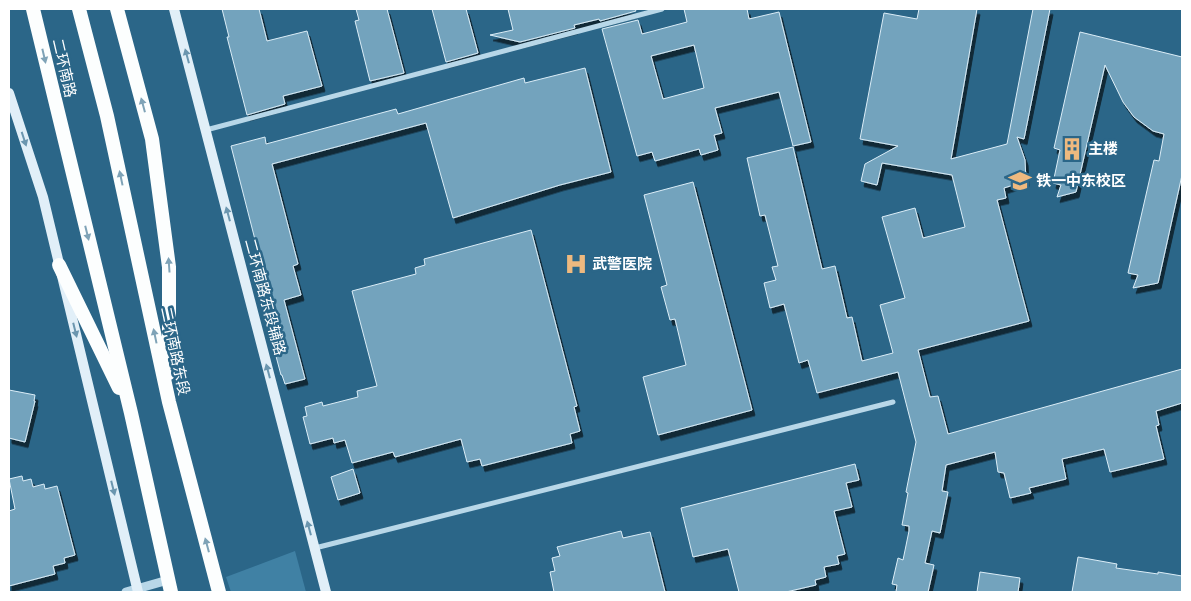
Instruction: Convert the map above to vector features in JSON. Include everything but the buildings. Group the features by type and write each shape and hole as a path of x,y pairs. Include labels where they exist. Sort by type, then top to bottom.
{"highway":[{"name":"二环南路","path":"33,9 131,413"},
{"name":"二环南路","path":"79,9 107,116"},
{"path":"117,9 154,149 169,267 170,402"},
{"name":"二环南路东段","path":"107,116 170,402 219,592"},
{"path":"59,265 131,413 170,586"}],"main road":[{"name":"二环南路东段辅路","path":"174,9 326,592"},
{"path":"9,93 42,197 138,590"}],"street":[{"path":"206,130 662,9"},
{"path":"314,548 893,402"},
{"path":"126,592 170,586"}],"shaded area":[{"path":"295,551 306,592 231,592 226,577"}],"place":[{"name":"主楼","path":"1072,149"},
{"name":"铁一中东校区","path":"1020,181"},
{"name":"武警医院","path":"576,264"}]}
